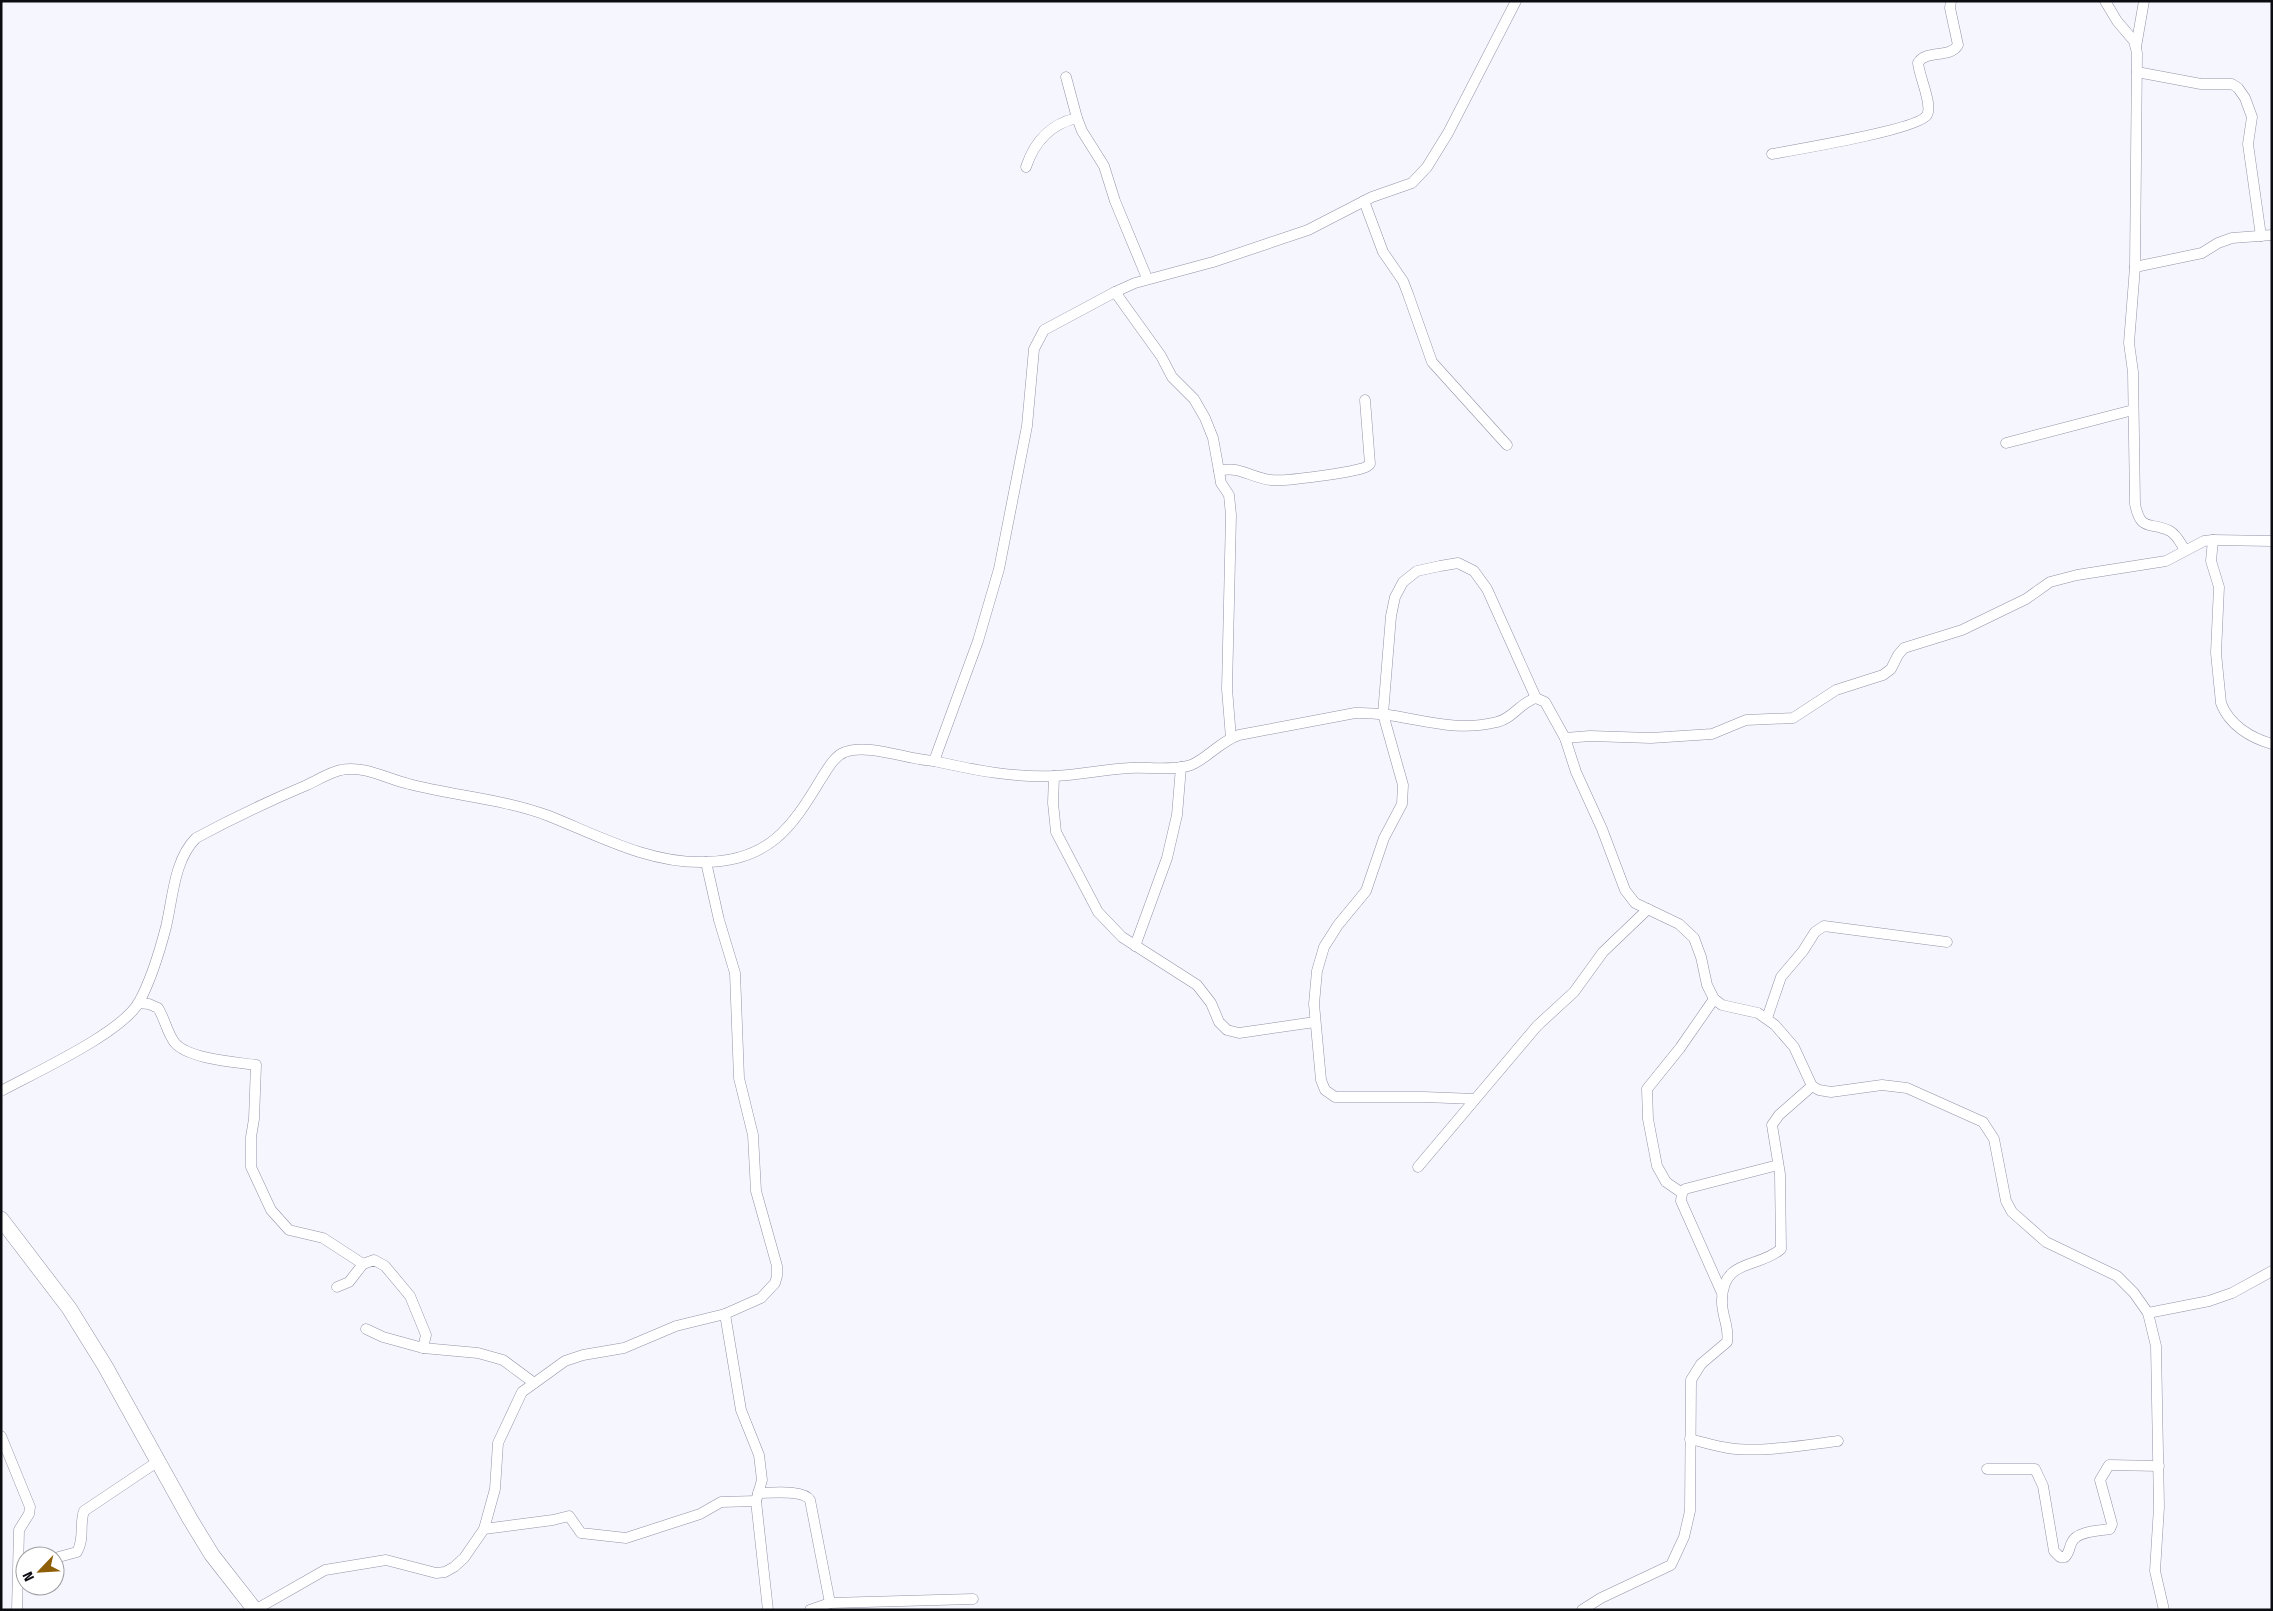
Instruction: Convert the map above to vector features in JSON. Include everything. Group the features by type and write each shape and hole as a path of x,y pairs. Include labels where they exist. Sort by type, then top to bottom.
{"main road":[{"path":"1,1219 69,1308 105,1366 157,1462 212,1554 255,1610"}],"street":[{"path":"1772,154 1883,132 1924,119 1929,108 1918,63 1924,57 1953,50 1958,45 1950,8 1951,1"},
{"path":"2105,1 2116,21 2134,41 2136,47"},
{"path":"2144,1 2136,47 2135,267 2129,343 2133,372 2135,504 2138,517 2142,523 2170,531 2185,550"},
{"path":"934,761 978,641 999,568 1027,426 1028,393 1036,342 1044,330 1114,292 1146,278 1213,262 1308,230 1364,201 1412,182 1427,167 1458,114 1512,3"},
{"path":"2135,267 2202,253 2218,243 2232,238 2266,235 2248,144 2252,117 2245,98 2238,88 2232,84 2201,84 2137,72"},
{"path":"1066,77 1077,118 1104,166 1117,206 1146,278"},
{"path":"1026,167 1040,138 1063,123 1077,118"},
{"path":"1364,201 1384,252 1403,281 1425,347 1432,362 1507,445"},
{"path":"1114,292 1161,356 1172,377 1194,399 1214,438 1219,471 1228,496 1231,515 1227,690 1231,738"},
{"path":"1219,471 1237,469 1269,480 1284,480 1366,467 1370,464 1365,400"},
{"path":"2006,443 2133,410"},
{"path":"2213,540 2211,561 2219,587 2216,653 2221,703 2224,710 2246,734 2272,744"},
{"path":"1565,738 1590,736 1651,738 1712,734 1746,720 1793,718 1836,690 1883,675 1891,669 1904,648 1962,630 2026,599 2038,588 2050,582 2077,575 2166,561 2185,550 2213,540 2272,541"},
{"path":"1475,1099 1335,1097 1325,1090 1321,1080 1314,1004 1317,971 1324,947 1338,924 1366,891 1384,838 1402,804 1403,786 1383,714 1391,616 1395,597 1403,582 1417,571 1458,563 1474,571 1487,589 1536,698 1545,702 1565,738 1576,772 1602,829 1626,890 1635,903 1679,924 1694,938 1701,957 1707,985 1714,999 1722,1005 1749,1010 1767,1018 1794,1046 1812,1086 1824,1092 1882,1085 1907,1088 1984,1122 1994,1139 2006,1201 2012,1212 2046,1242 2117,1276 2134,1293 2148,1313 2156,1346 2158,1534 2155,1571 2164,1610"},
{"path":"1,1090 97,1039 114,1027 138,1003 161,944 180,863 188,846 196,838 257,806 340,770 367,771 407,784 500,802 549,816 588,834 631,849 683,862 706,862 746,857 773,843 795,820 828,767 838,756 845,752 869,750 974,770 1026,776 1054,776 1129,768 1181,767 1197,762 1231,738 1355,713 1383,714 1424,723 1470,726 1501,721 1536,698"},
{"path":"1135,946 1167,858 1177,815 1181,767"},
{"path":"1054,776 1053,803 1056,832 1098,912 1122,937 1197,985 1227,1030 1239,1034 1316,1022"},
{"path":"255,1610 325,1570 386,1560 436,1573 445,1572 464,1558 484,1528 495,1489 498,1443 522,1392 571,1358 624,1348 676,1326 725,1314 761,1298 768,1292 777,1276 777,1266 756,1191 753,1135 739,1078 735,973 719,920 706,862"},
{"path":"1418,1167 1537,1026 1574,992 1603,952 1648,909"},
{"path":"1767,1018 1782,977 1820,928 1824,926 1948,942"},
{"path":"1682,1193 1666,1182 1656,1166 1648,1119 1647,1089 1680,1048 1714,999"},
{"path":"138,1003 158,1008 170,1035 182,1049 195,1054 256,1065 251,1167 270,1210 289,1230 323,1238 364,1264"},
{"path":"1582,1610 1619,1589 1665,1569 1673,1563 1688,1523 1691,1380 1701,1364 1726,1344 1728,1340 1721,1303 1727,1277 1733,1271 1772,1255 1781,1249 1778,1165 1772,1125 1779,1115 1812,1086"},
{"path":"1722,1293 1682,1201 1682,1193 1685,1189 1778,1165"},
{"path":"338,1287 349,1282 364,1264 374,1260 385,1266 410,1296 426,1336 423,1348"},
{"path":"2148,1313 2209,1301 2232,1293 2272,1271"},
{"path":"725,1314 740,1410 759,1455 762,1480 757,1497 768,1610"},
{"path":"366,1329 383,1337 423,1348 478,1353 503,1360 534,1382"},
{"path":"1,1436 30,1508 29,1514 19,1530 20,1546"},
{"path":"1690,1439 1730,1448 1794,1446 1838,1440"},
{"path":"65,1555 77,1552 82,1544 81,1519 84,1511 157,1462"},
{"path":"1987,1469 2035,1469 2043,1486 2054,1551 2060,1557 2066,1557 2072,1541 2078,1535 2110,1530 2112,1524 2100,1480 2109,1464 2158,1466"},
{"path":"484,1528 569,1516 581,1533 626,1538 700,1514 721,1502 797,1493 809,1498 814,1514 830,1603"},
{"path":"17,1610 18,1596"},
{"path":"810,1610 830,1603 974,1599"}]}
